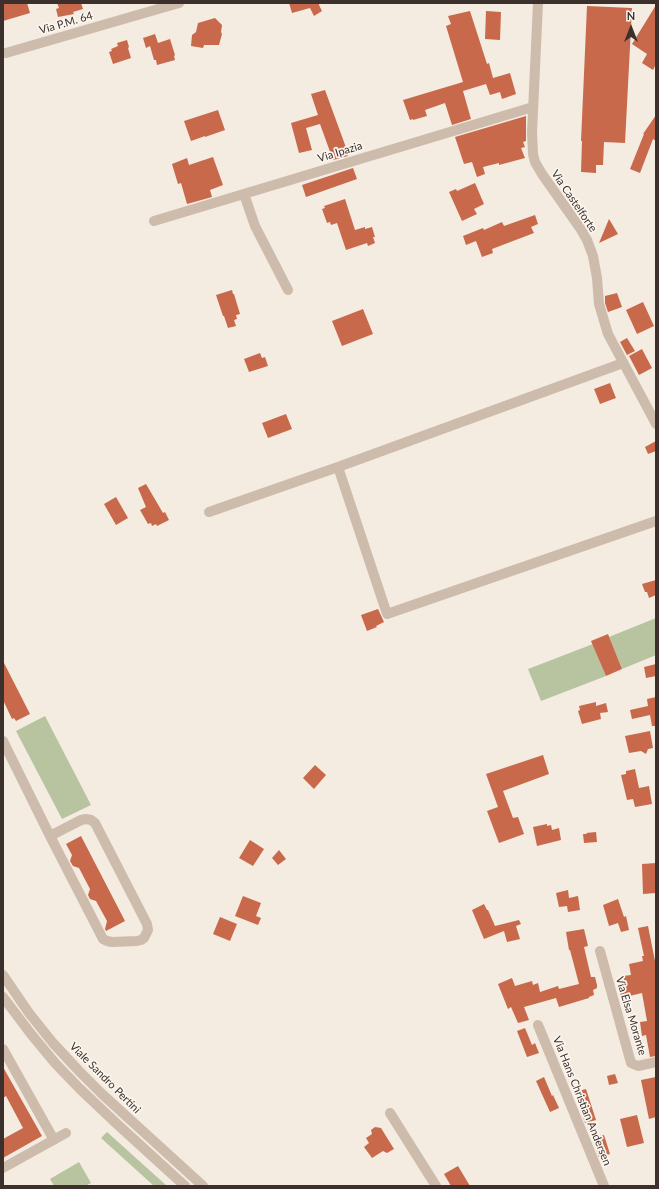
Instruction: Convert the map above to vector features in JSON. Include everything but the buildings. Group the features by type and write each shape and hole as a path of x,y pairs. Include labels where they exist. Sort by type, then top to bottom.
{"street":[{"name":"Via P.M. 64","path":"6,53 179,3"},
{"name":"Via Castelforte","path":"538,3 532,143 535,162 587,240 593,256 597,278 599,304 608,334 656,424"},
{"name":"Via Ipazia","path":"154,221 533,107"},
{"path":"244,194 255,226 288,290"},
{"path":"209,512 338,467 624,363"},
{"path":"338,467 387,614 656,520"},
{"path":"4,744 50,836 103,939 112,942 137,941 144,938 148,930 148,924 95,824 91,820 81,820 50,836"},
{"name":"Via Elsa Morante","path":"600,951 631,1063 638,1066 656,1062"},
{"name":"Viale Sandro Pertini","path":"3,975 29,1013 48,1037 79,1071 102,1094 203,1186"},
{"path":"3,997 31,1034 79,1088 186,1186"},
{"name":"Via Hans Christian Andersen","path":"538,1025 604,1186"},
{"path":"3,1049 54,1140"},
{"path":"390,1113 436,1186"},
{"path":"3,1168 66,1133"}],"green space":[{"path":"656,618 656,655 622,669 609,637"},
{"path":"593,644 606,676 541,701 528,669"},
{"path":"45,716 91,805 62,819 16,731"},
{"path":"107,1132 167,1186 154,1186 101,1138"},
{"path":"79,1162 91,1183 85,1186 54,1186 50,1179"}]}
